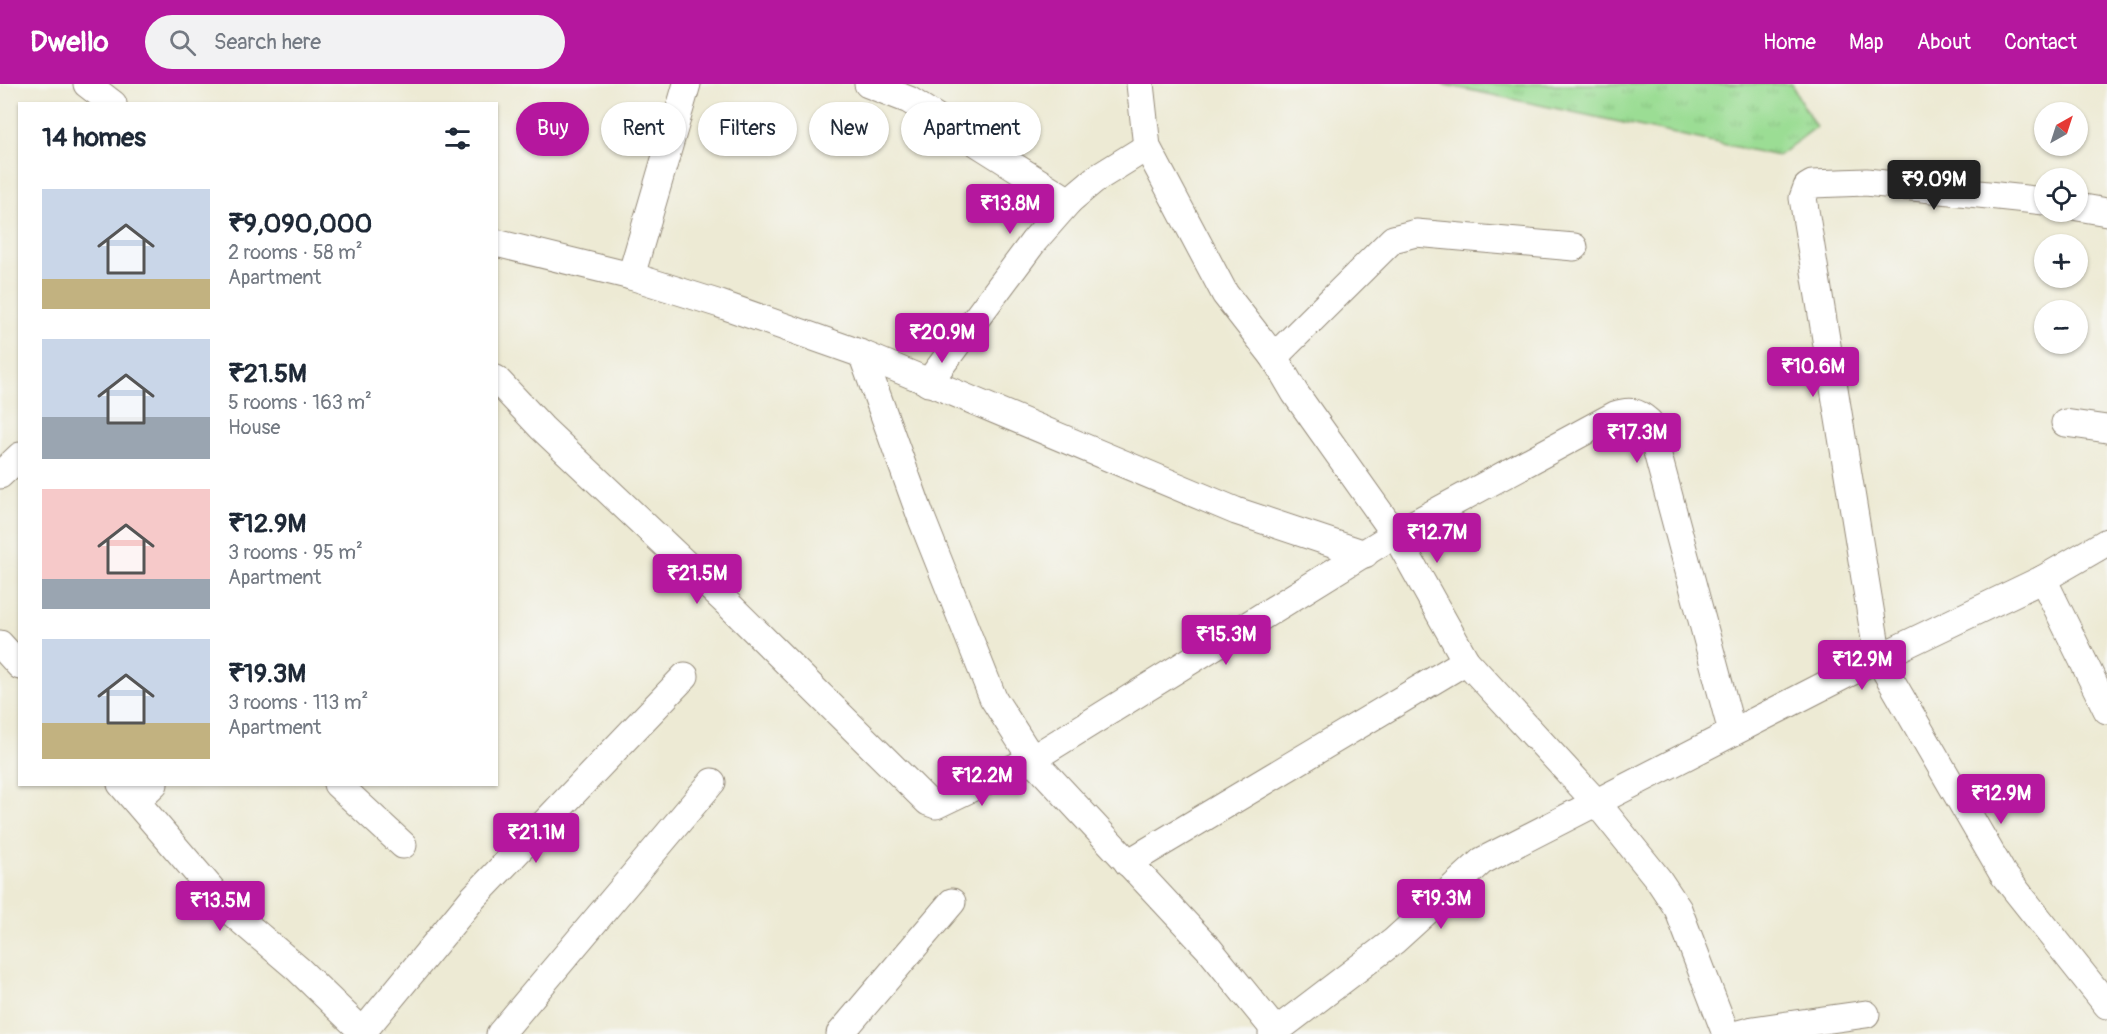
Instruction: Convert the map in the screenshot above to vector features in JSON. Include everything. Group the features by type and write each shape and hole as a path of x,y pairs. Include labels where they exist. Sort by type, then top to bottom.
{"street":[{"path":"87,84 110,102"},
{"path":"631,276 687,84"},
{"path":"868,84 909,100 1068,201"},
{"path":"1140,84 1147,147 1225,294 1274,357 1295,393 1395,534 1466,661 1596,802 1658,879 1678,909 1726,1034"},
{"path":"928,382 1002,282 1068,201 1094,180 1147,147"},
{"path":"2034,200 1866,182 1819,184 1807,187 1803,198 1878,658 2004,874 2107,1005"},
{"path":"2088,209 2107,212"},
{"path":"1274,357 1393,239 1416,233 1574,247"},
{"path":"498,246 631,276 720,304 861,354 1236,511 1365,554"},
{"path":"861,354 921,517 993,698 1032,759 1209,949 1275,1033 1394,941 1482,861 1878,658 2043,579 2107,542"},
{"path":"498,380 542,428 730,606 928,802 936,805 1032,759 1395,534 1615,415 1627,411 1640,414 1649,422 1732,732"},
{"path":"2065,423 2107,429"},
{"path":"0,476 18,458"},
{"path":"2043,579 2107,710"},
{"path":"0,644 18,664"},
{"path":"1128,863 1466,661"},
{"path":"137,790 230,911 298,969 363,1033 473,898 685,676"},
{"path":"500,1034 712,782"},
{"path":"339,786 403,846"},
{"path":"840,1034 952,902"},
{"path":"1738,1034 1762,1028 1866,1014"}],"green space":[{"path":"1441,84 1791,84 1816,127 1778,156"}]}
